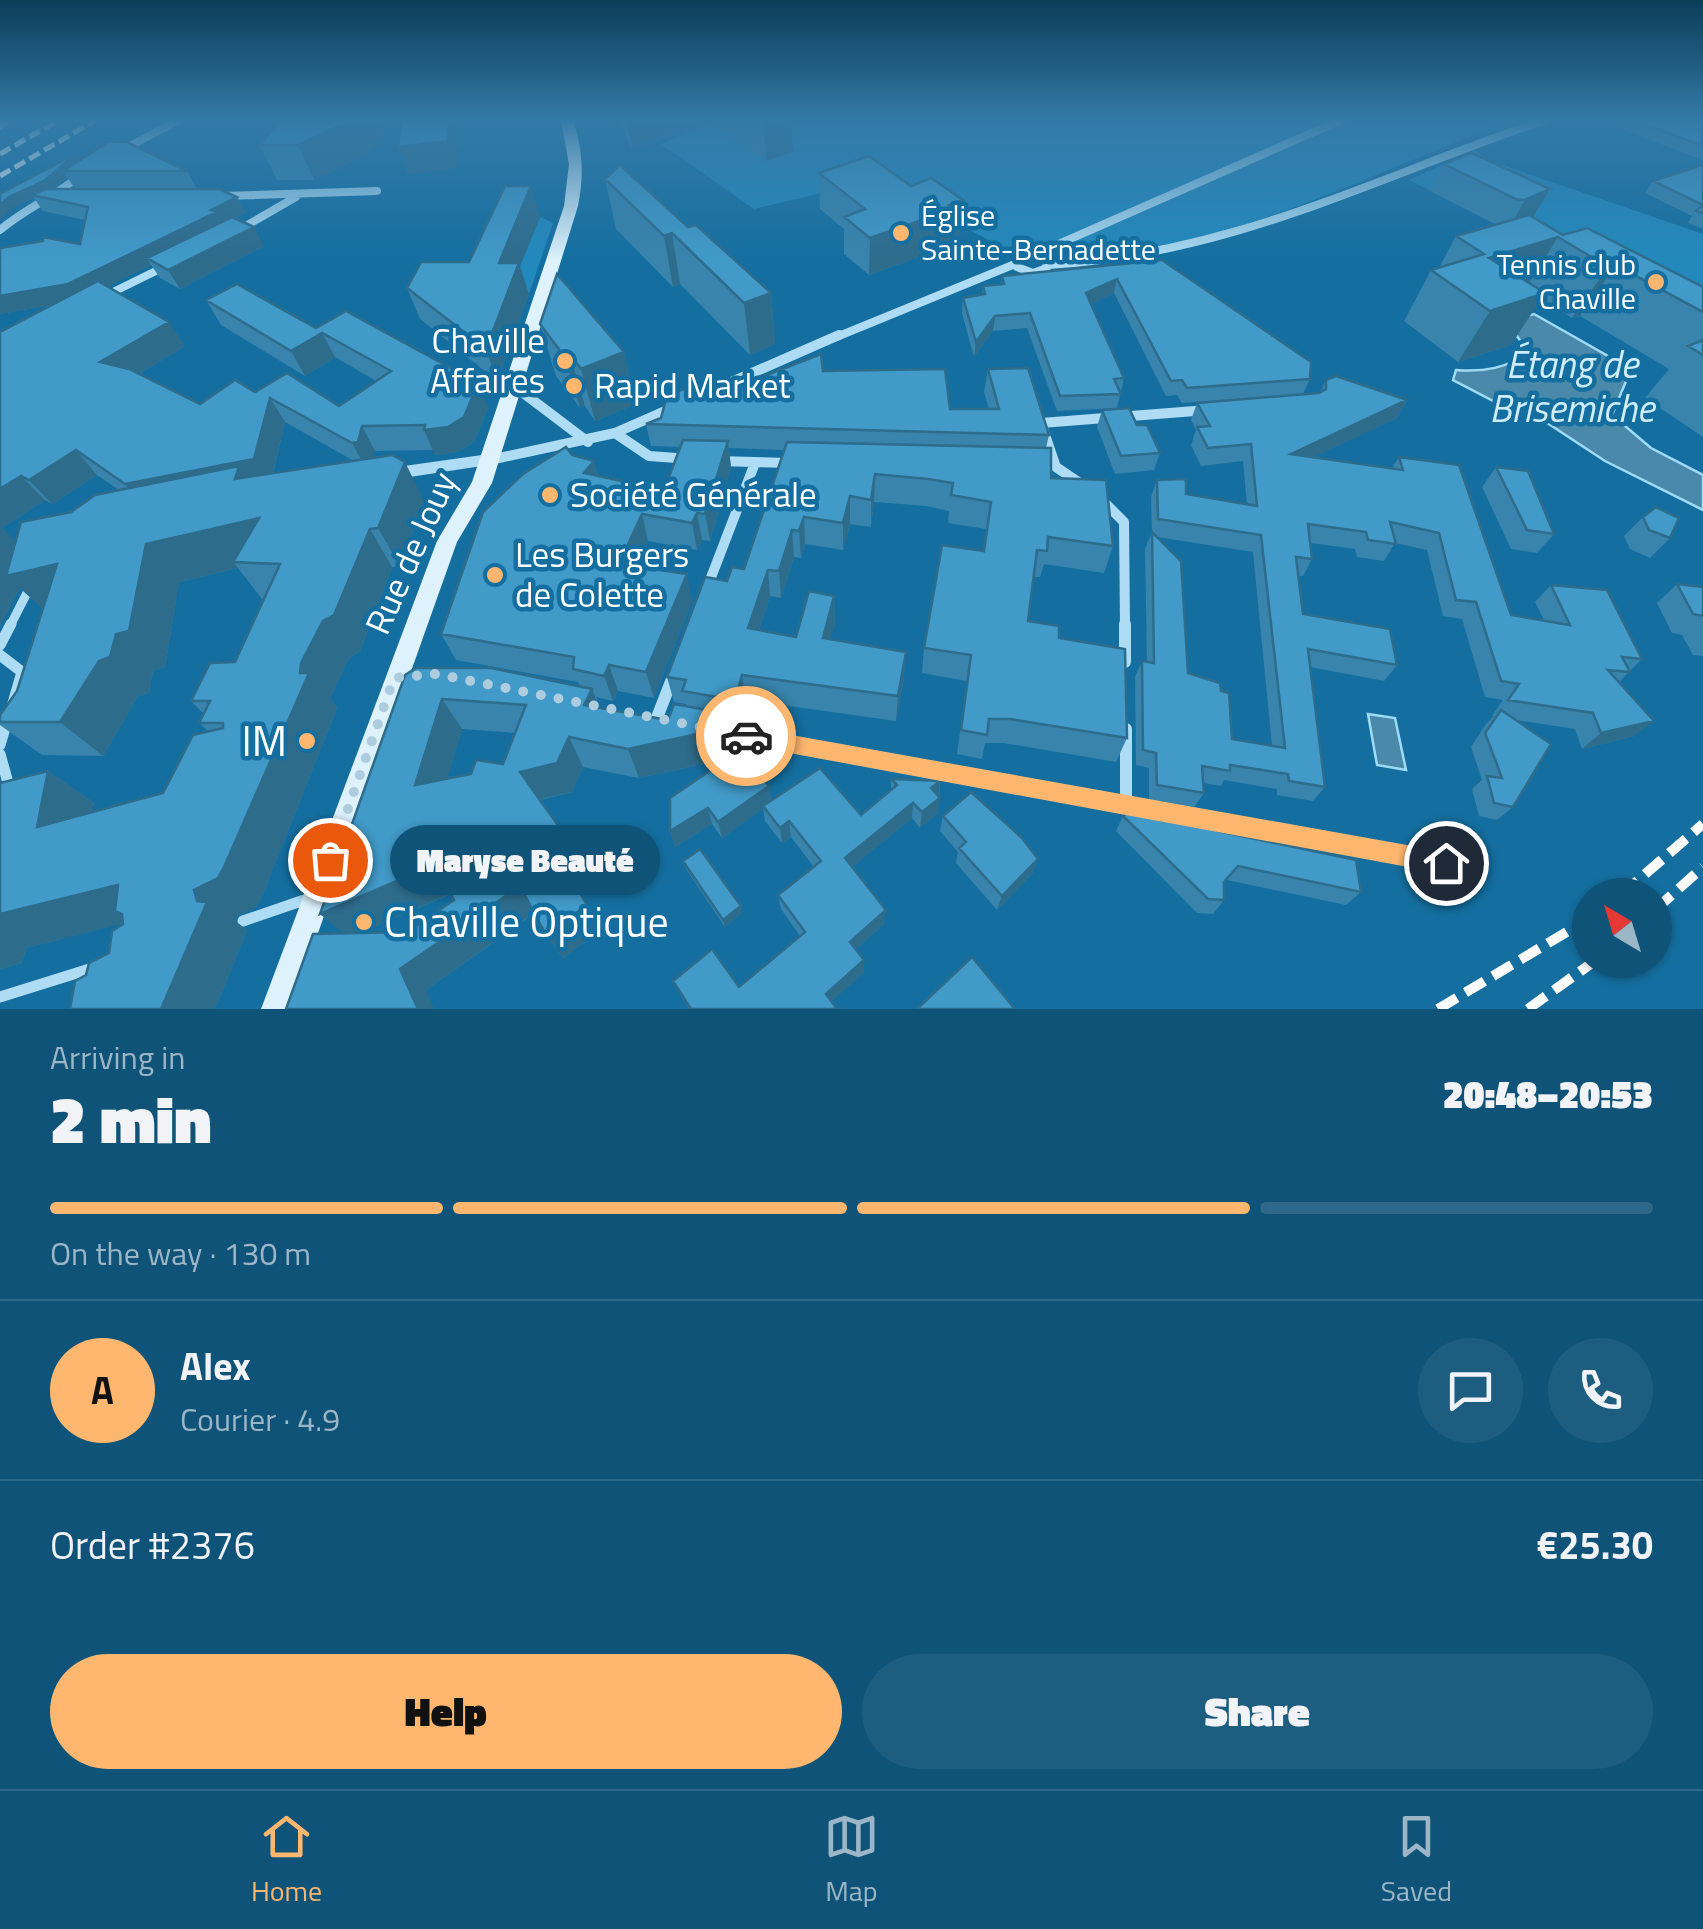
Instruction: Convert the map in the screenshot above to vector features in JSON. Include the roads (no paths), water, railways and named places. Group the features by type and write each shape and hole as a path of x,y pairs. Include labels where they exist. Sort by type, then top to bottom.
{"main road":[{"name":"Rue de Jouy","path":"276,1009 401,678 447,541 482,483 574,201 575,167"}],"street":[{"path":"0,230 20,213 55,197 91,167"},
{"path":"373,477 588,442 615,433 1015,264 1018,256 1036,254 1234,167"},
{"path":"1015,264 1033,272 1048,265 1163,255 1234,238 1413,167"},
{"path":"216,196 296,197 377,191"},
{"path":"55,197 71,197"},
{"path":"221,239 289,205 296,197"},
{"path":"1036,254 1048,265"},
{"path":"102,298 170,264"},
{"path":"514,386 588,442"},
{"path":"1056,467 1041,423 1214,409"},
{"path":"615,433 649,456 812,464"},
{"path":"699,610 755,463"},
{"path":"1037,467 1056,467 1114,508 1124,522 1125,668"},
{"path":"0,645 36,575"},
{"path":"0,655 22,672 0,744"},
{"path":"656,720 678,664"},
{"path":"1126,706 1126,803"},
{"path":"638,716 676,723"},
{"path":"696,726 1161,810"},
{"path":"0,754 10,786 8,800"},
{"path":"1196,816 1446,863"},
{"path":"243,922 317,896"},
{"path":"0,997 107,964"}],"water":[{"name":"Étang de Brisemiche","path":"1534,314 1615,360 1629,374 1612,415 1651,448 1703,475 1703,510 1605,461 1535,415 1503,406 1453,380 1456,370 1495,368 1521,356 1527,350 1506,321"},
{"path":"1368,714 1395,718 1406,770 1377,765"}],"railway":[{"path":"0,176 15,167"},
{"path":"1641,878 1703,824"},
{"path":"1672,895 1703,867"},
{"path":"1438,1009 1572,929"},
{"path":"1528,1009 1572,977"}],"place":[{"name":"Église Sainte-Bernadette","path":"901,233"},
{"name":"Tennis club Chaville","path":"1656,282"},
{"name":"Chaville Affaires","path":"565,361"},
{"name":"Rapid Market","path":"574,386"},
{"name":"Société Générale","path":"550,495"},
{"name":"Les Burgers de Colette","path":"495,575"},
{"name":"IM","path":"307,741"},
{"name":"Maryse Beauté","path":"330,860"},
{"name":"Chaville Optique","path":"364,922"}]}
